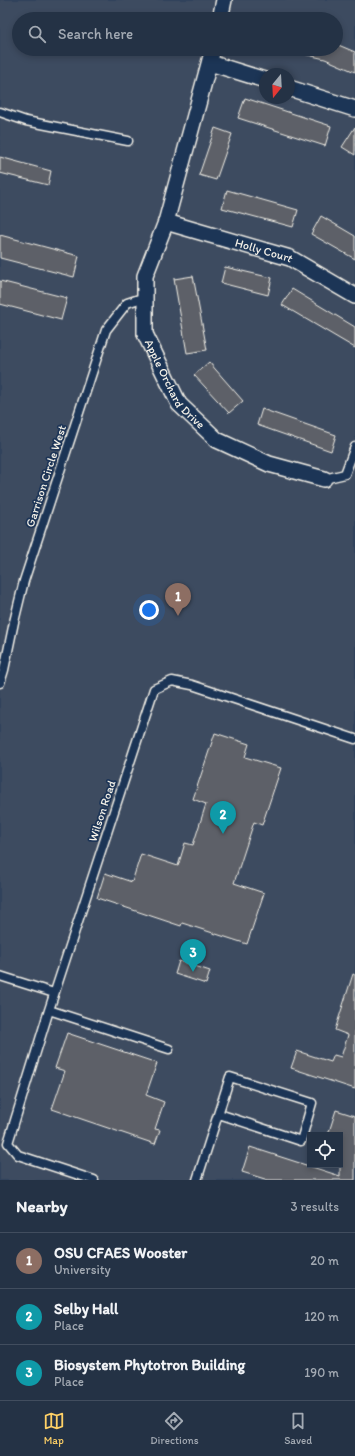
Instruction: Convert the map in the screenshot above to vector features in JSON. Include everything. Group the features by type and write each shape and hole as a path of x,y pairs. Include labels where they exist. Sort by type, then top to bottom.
{"street":[{"path":"221,12 224,0"},
{"path":"212,56 259,77"},
{"name":"Apple Orchard Drive","path":"212,56 166,222 145,276 145,334 179,404 216,440 269,464 324,480"},
{"path":"295,90 355,109"},
{"name":"Holly Court","path":"166,222 290,258 355,296"}],"lane":[{"path":"0,112 26,121 128,141"},
{"name":"Garrison Circle West","path":"0,683 24,581 106,330 127,303 145,297"},
{"path":"324,480 345,474 355,448"},
{"name":"Wilson Road","path":"94,1180 18,1155 8,1143 54,993 154,689 172,681 192,685 355,739"},
{"path":"0,976 54,993"},
{"path":"49,1010 169,1049"},
{"path":"197,1180 230,1077 312,1103 301,1141 219,1114"}],"shaded area":[{"path":"0,0 355,0 355,1180 0,1180"}],"building":[{"path":"343,47 355,52 355,72 325,59 312,56 343,56"},
{"path":"245,98 259,103 259,104 263,104 331,126 325,146 238,118"},
{"path":"355,127 355,155 342,147"},
{"path":"215,128 232,134 216,180 199,175"},
{"path":"0,157 51,171 48,185 0,173"},
{"path":"227,190 298,210 293,227 222,208"},
{"path":"321,216 355,236 355,259 311,234"},
{"path":"0,235 79,256 74,277 0,258"},
{"path":"225,267 272,278 268,295 221,283"},
{"path":"193,276 207,350 187,353 174,279"},
{"path":"0,281 67,298 61,320 0,304"},
{"path":"292,289 355,327 355,348 282,305"},
{"path":"209,362 243,401 229,413 194,375"},
{"path":"262,409 336,435 331,451 257,425"},
{"path":"215,733 249,744 245,757 281,768 262,825 254,822 234,883 264,893 247,944 182,923 181,926 97,898 105,873 132,882 141,854 178,866 185,843 193,845 206,804 193,799"},
{"path":"179,961 210,971 206,984 175,974"},
{"path":"353,974 355,975 355,1089 291,1068 297,1051 331,1062 334,1055 341,1057 348,1035 335,1030"},
{"path":"67,1033 157,1063 146,1095 164,1102 155,1129 160,1130 155,1144 52,1109 65,1071 55,1068"},
{"path":"336,1110 355,1116 355,1180 268,1180 242,1172 250,1147 307,1165 307,1168 315,1168 340,1176 340,1168 343,1168 343,1132 329,1132"}],"place":[{"name":"OSU CFAES Wooster","path":"178,616"},
{"name":"Selby Hall","path":"223,834"},
{"name":"Biosystem Phytotron Building","path":"193,972"}]}
